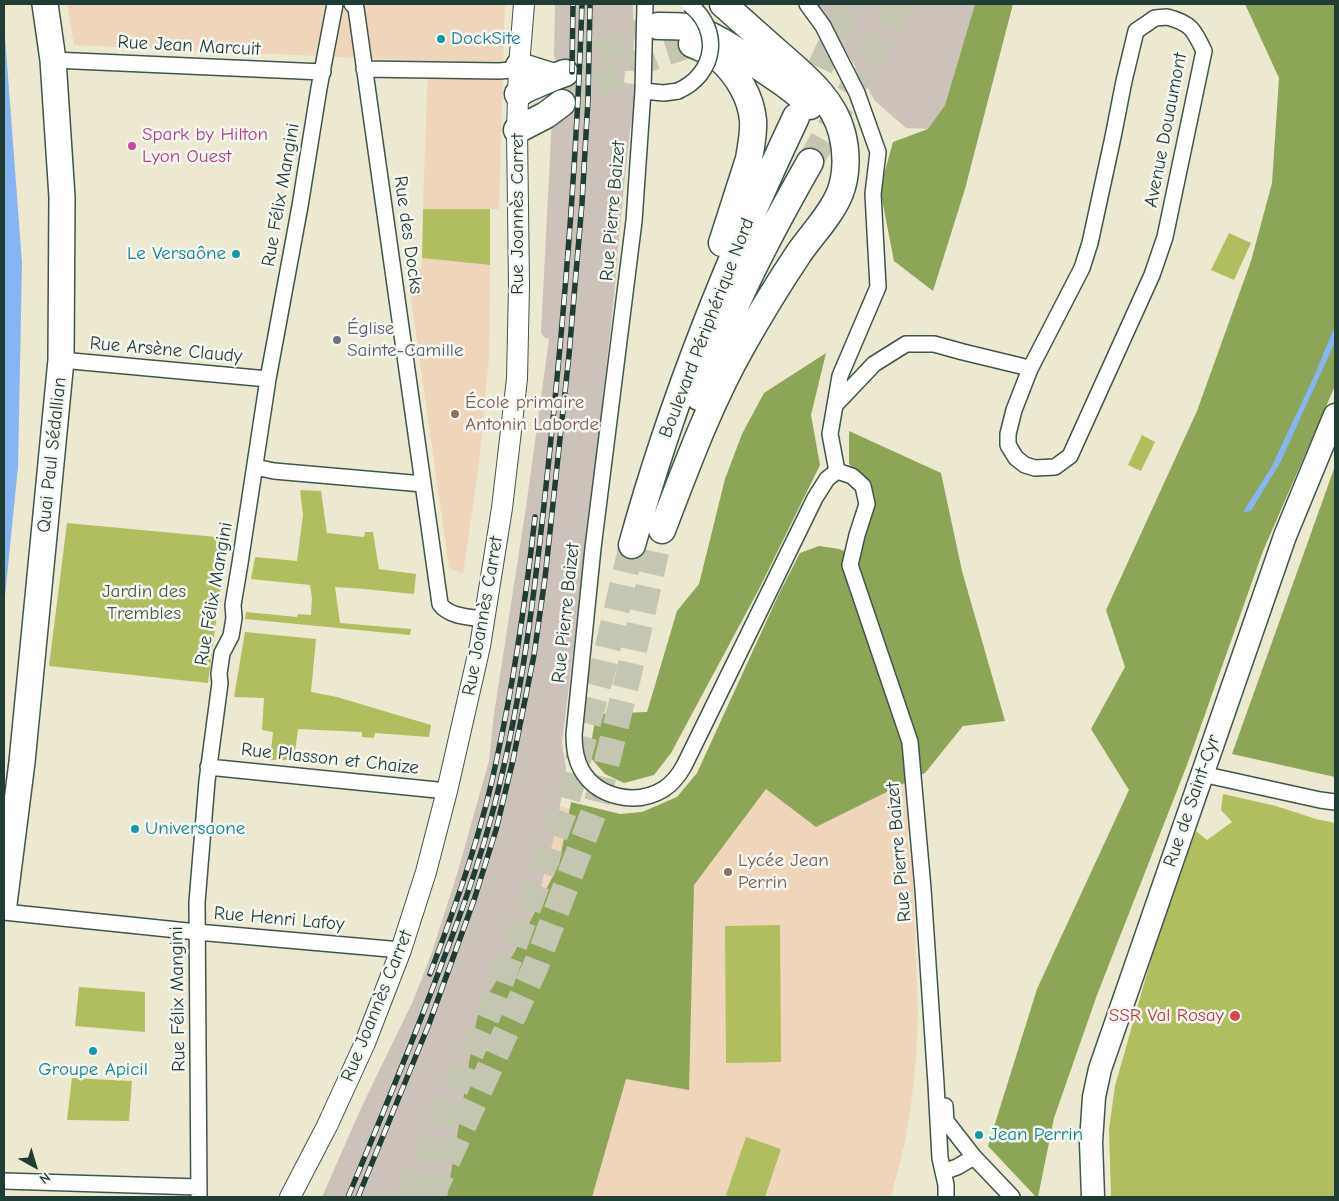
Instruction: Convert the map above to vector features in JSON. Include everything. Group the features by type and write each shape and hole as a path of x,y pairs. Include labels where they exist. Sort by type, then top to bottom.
{"highway":[{"path":"650,542 723,382 746,338 800,252 830,211 842,185 845,164 844,144 840,126 834,112 821,94 795,68 723,4"},
{"path":"658,26 686,27 735,49 798,93 821,120 831,144 832,172 823,203 800,252"},
{"path":"664,439 752,145 753,120 746,93 735,76 718,58 692,44"},
{"path":"518,94 559,75 519,66"},
{"path":"517,130 546,115 562,103"},
{"name":"Boulevard Périphérique Nord","path":"650,542 647,490 664,439 704,326 760,192 796,117"},
{"name":"Boulevard Périphérique Nord","path":"650,542 704,383 723,335 758,257 810,162"}],"main road":[{"name":"Quai Paul Sédallian","path":"4,904 29,691 61,360 62,197 53,60 45,4"},
{"name":"Rue de Saint-Cyr","path":"1093,1197 1091,1142 1094,1097 1100,1069 1284,536 1335,415"}],"street":[{"name":"Rue Félix Mangini","path":"199,1192 197,902 208,767 220,683 222,653 231,636 234,618 233,605 268,379 335,4"},
{"name":"Rue des Docks","path":"352,4 356,8 440,604 443,608 454,614 484,619"},
{"name":"Rue Joannès Carret","path":"290,1197 327,1126 365,1043 402,950 448,791 466,714 502,508 517,379 519,286 517,130 519,66 524,4"},
{"name":"Rue Pierre Baizet","path":"645,4 643,91 634,221 593,548 574,735 574,752 580,768 590,782 603,791 618,797 636,798 652,795 665,788 677,778 815,498 827,479 837,471 852,476 863,486 867,504 850,565 910,742 923,889 939,1146 945,1185"},
{"path":"643,91 664,93 678,91 691,84 707,64 711,39 707,26 701,16 689,4"},
{"path":"807,4 823,26 857,93 878,152 873,194 878,287 840,376 837,403 830,434 837,471"},
{"name":"Avenue Douaumont","path":"1168,17 1181,21 1195,33 1204,51 1166,237 1152,275 1070,456 1055,467 1035,468 1024,465 1016,458 1008,446 1008,434 1014,410 1030,369 1082,268 1090,243 1136,31 1155,18 1168,17"},
{"name":"Rue Jean Marcuit","path":"53,60 323,72"},
{"path":"364,69 499,71 511,70 519,66"},
{"path":"837,403 874,364 906,344 934,344 1030,369"},
{"name":"Rue Arsène Claudy","path":"61,360 268,379"},
{"path":"255,467 423,484"},
{"name":"Rue Plasson et Chaize","path":"208,767 448,791"},
{"path":"1202,774 1335,802"},
{"name":"Rue Henri Lafoy","path":"4,912 197,932 402,950"},
{"path":"936,1084 944,1095 946,1121 974,1157 1012,1197"},
{"path":"939,1146 951,1141 962,1140"},
{"path":"945,1185 957,1167 974,1157"},
{"path":"4,1181 199,1192"}],"shaded area":[{"path":"67,4 505,4 499,209 423,209 428,61 74,45"},
{"path":"555,4 633,4 634,71 625,71 624,83 637,84 630,130 598,443 562,743 566,769 556,830 534,912 515,951 479,1009 447,1197 322,1197 362,1106 413,1001 431,955 457,874 489,761 494,714 526,507 549,339 545,338 541,333 553,98 560,64 555,59 554,54"},
{"path":"800,4 975,4 945,105 928,129 906,128 875,101 831,25"},
{"name":"École primaire Antonin Laborde","path":"422,258 490,265 489,358 479,464 463,574 449,568 407,271 421,269"},
{"name":"Lycée Jean Perrin","path":"819,546 839,549 847,589 901,751 910,825 907,837 912,865 914,902 918,1015 916,1059 904,1146 891,1197 447,1197 560,806 692,844 743,706 778,596 800,553"}],"green space":[{"path":"975,4 1013,4 965,189 933,291 894,261 880,189 893,142 928,129 945,105"},
{"path":"1245,4 1335,4 1335,386 1263,551 1187,765 1097,995 1054,1118 1038,1197 1036,1197 988,1146 1037,989 1129,790 1091,729 1125,667 1106,610 1197,411 1251,261 1272,183 1279,78"},
{"path":"423,209 490,209 490,265 422,258"},
{"path":"1229,233 1251,243 1234,280 1211,270"},
{"path":"826,353 811,415 820,465 759,589 671,753 654,775 624,783 605,774 589,756 596,714 647,712 677,611 699,584 725,479 742,434 764,393"},
{"path":"849,431 941,473 962,571 1005,721 963,726 925,773 816,827 766,789 694,885 689,1090 626,1079 592,1197 447,1197 479,1009 515,951 559,864 571,802 620,814 642,812 677,797 697,773 778,596 800,553 819,546 839,549 858,557 875,507 870,484 849,464"},
{"path":"1142,435 1155,442 1141,471 1128,465"},
{"path":"1335,466 1335,777 1232,754"},
{"path":"300,490 321,491 327,533 364,537 365,532 373,532 379,569 416,574 414,594 335,587 340,623 411,629 410,635 245,619 246,612 297,617 298,614 311,615 312,598 310,585 251,579 255,557 297,561 303,515"},
{"name":"Jardin des Trembles","path":"67,523 227,538 208,683 49,666"},
{"path":"245,632 316,639 311,692 337,697 431,725 429,737 375,733 374,738 362,737 362,732 298,729 294,760 270,760 273,732 262,730 264,698 234,697"},
{"name":"SSR Val Rosay","path":"1223,794 1276,806 1335,823 1335,1197 1111,1197 1109,1129 1115,1086 1155,945 1196,831 1207,840 1232,822 1221,810"},
{"path":"780,925 781,1062 726,1063 725,926"},
{"path":"79,987 145,992 145,1032 75,1026"},
{"path":"72,1078 132,1081 129,1121 67,1120"},
{"path":"746,1137 781,1149 765,1197 732,1197 726,1195"}],"water":[{"path":"4,23 22,263 18,467 4,606"},
{"path":"1335,326 1335,342 1281,461 1251,511 1243,512 1271,468"}],"tunnel":[{"path":"803,103 850,4"},
{"path":"810,162 900,4"},
{"path":"565,73 589,61 628,36 658,26"},
{"path":"562,103 636,64 692,44"},
{"path":"408,1197 493,1003 564,811 603,668 632,545"},
{"path":"431,1197 535,968 596,806 629,673 656,552"}],"railway":[{"path":"572,72 573,4"},
{"path":"348,1197 408,1051 461,913 488,829 510,738 533,598 555,401 574,175 582,4"},
{"path":"358,1197 429,1024 474,900 496,830 513,760 534,655 545,578 569,355 582,203 588,100 590,4"},
{"path":"430,974 468,865 492,781 515,665 535,517"}],"place":[{"name":"DockSite","path":"441,39"},
{"name":"Spark by Hilton Lyon Ouest","path":"132,146"},
{"name":"Le Versaône","path":"236,254"},
{"name":"Église Sainte-Camille","path":"337,340"},
{"name":"École primaire Antonin Laborde","path":"455,414"},
{"name":"Universaone","path":"135,829"},
{"name":"Lycée Jean Perrin","path":"728,872"},
{"name":"SSR Val Rosay","path":"1235,1016"},
{"name":"Groupe Apicil","path":"93,1051"},
{"name":"Jean Perrin","path":"979,1135"}]}
